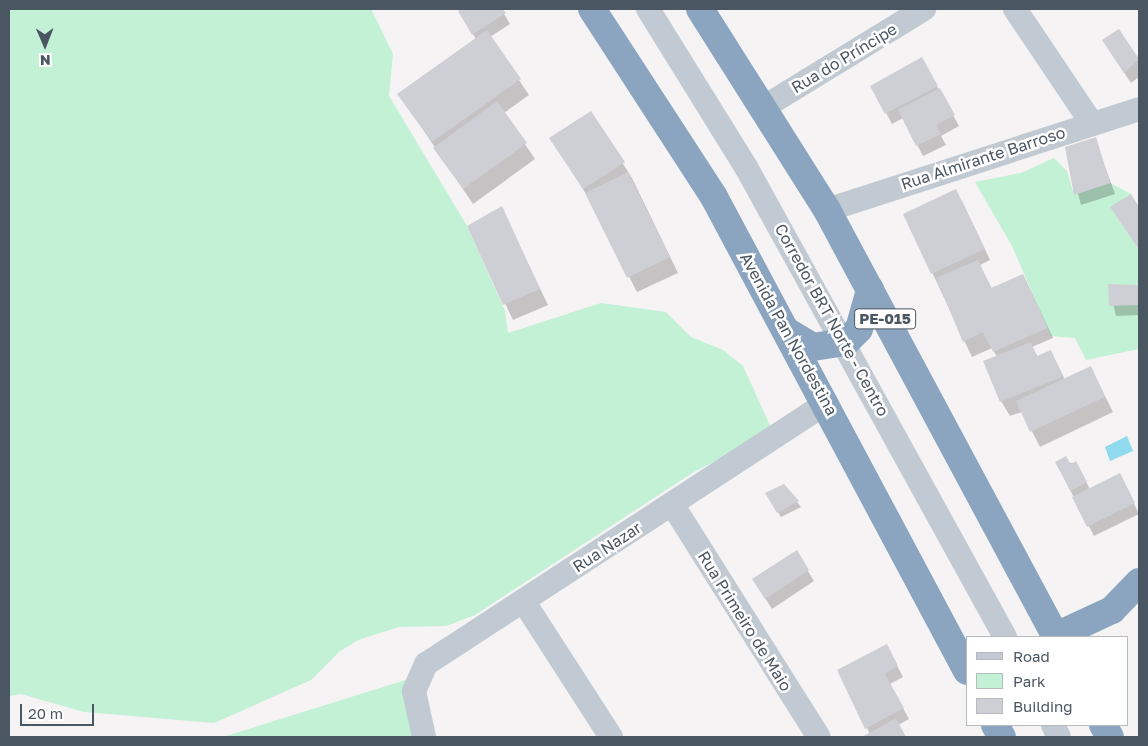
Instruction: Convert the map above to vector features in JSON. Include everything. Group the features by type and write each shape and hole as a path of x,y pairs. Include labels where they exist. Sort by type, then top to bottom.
{"highway":[{"name":"Avenida Pan Nordestina","path":"592,9 714,197 827,403 966,669"},
{"name":"PE-015","path":"700,9 764,107 827,210 1055,636"},
{"path":"788,332 813,348 846,342 859,329 870,290"},
{"path":"1058,636 1112,610 1139,582"},
{"path":"996,726 1002,737"},
{"path":"1104,726 1110,737"}],"street":[{"name":"Corredor BRT Norte - Centro","path":"648,9 746,167 846,342 1004,636"},
{"name":"Rua do Príncipe","path":"764,107 924,9"},
{"path":"1015,9 1091,122"},
{"name":"Rua Almirante Barroso","path":"827,210 1091,122 1139,109"},
{"name":"Rua Nazar","path":"424,737 416,708 414,691 426,664 827,403"},
{"name":"Rua Primeiro de Maio","path":"672,504 819,737"},
{"path":"524,602 611,737"}],"green space":[{"path":"9,9 371,9 393,54 389,96 467,226 505,311 508,333 601,303 666,312 691,337 723,350 743,366 773,432 692,473 475,615 446,626 399,627 358,640 339,652 311,680 214,723 84,712 21,694 9,696"},
{"path":"1054,158 1067,171 1074,195 1110,183 1131,194 1111,208 1139,250 1139,349 1086,360 1075,338 1051,336 1012,246 975,182 1021,173"},
{"path":"412,678 429,737 223,737"}],"water":[{"path":"1127,436 1133,451 1110,461 1105,447"}],"building":[{"path":"461,9 503,9 506,13 472,35 458,11"},
{"path":"1119,29 1139,59 1124,73 1102,40"},
{"path":"487,30 521,79 432,142 397,94"},
{"path":"922,57 938,86 885,114 870,86"},
{"path":"940,88 955,115 936,125 941,134 916,146 898,110"},
{"path":"497,101 527,143 463,189 433,148"},
{"path":"591,111 625,162 583,189 549,138"},
{"path":"1096,137 1110,183 1074,195 1065,147"},
{"path":"628,172 670,257 627,278 585,193"},
{"path":"956,189 985,249 931,274 903,214"},
{"path":"1131,194 1139,207 1139,250 1110,207"},
{"path":"502,206 540,289 503,305 467,226"},
{"path":"978,260 991,288 1023,274 1048,328 993,352 983,332 963,342 936,278"},
{"path":"1108,284 1139,285 1139,305 1109,306"},
{"path":"1031,342 1037,356 1051,350 1062,377 1000,402 983,361"},
{"path":"1091,366 1105,397 1030,432 1016,401"},
{"path":"1066,456 1071,465 1076,461 1087,482 1071,491 1055,462"},
{"path":"1120,473 1135,503 1087,527 1072,497"},
{"path":"784,484 799,501 777,513 765,493"},
{"path":"797,550 809,570 765,599 752,579"},
{"path":"887,644 898,666 885,674 904,708 865,729 837,670"},
{"path":"896,718 906,737 862,737"}]}
